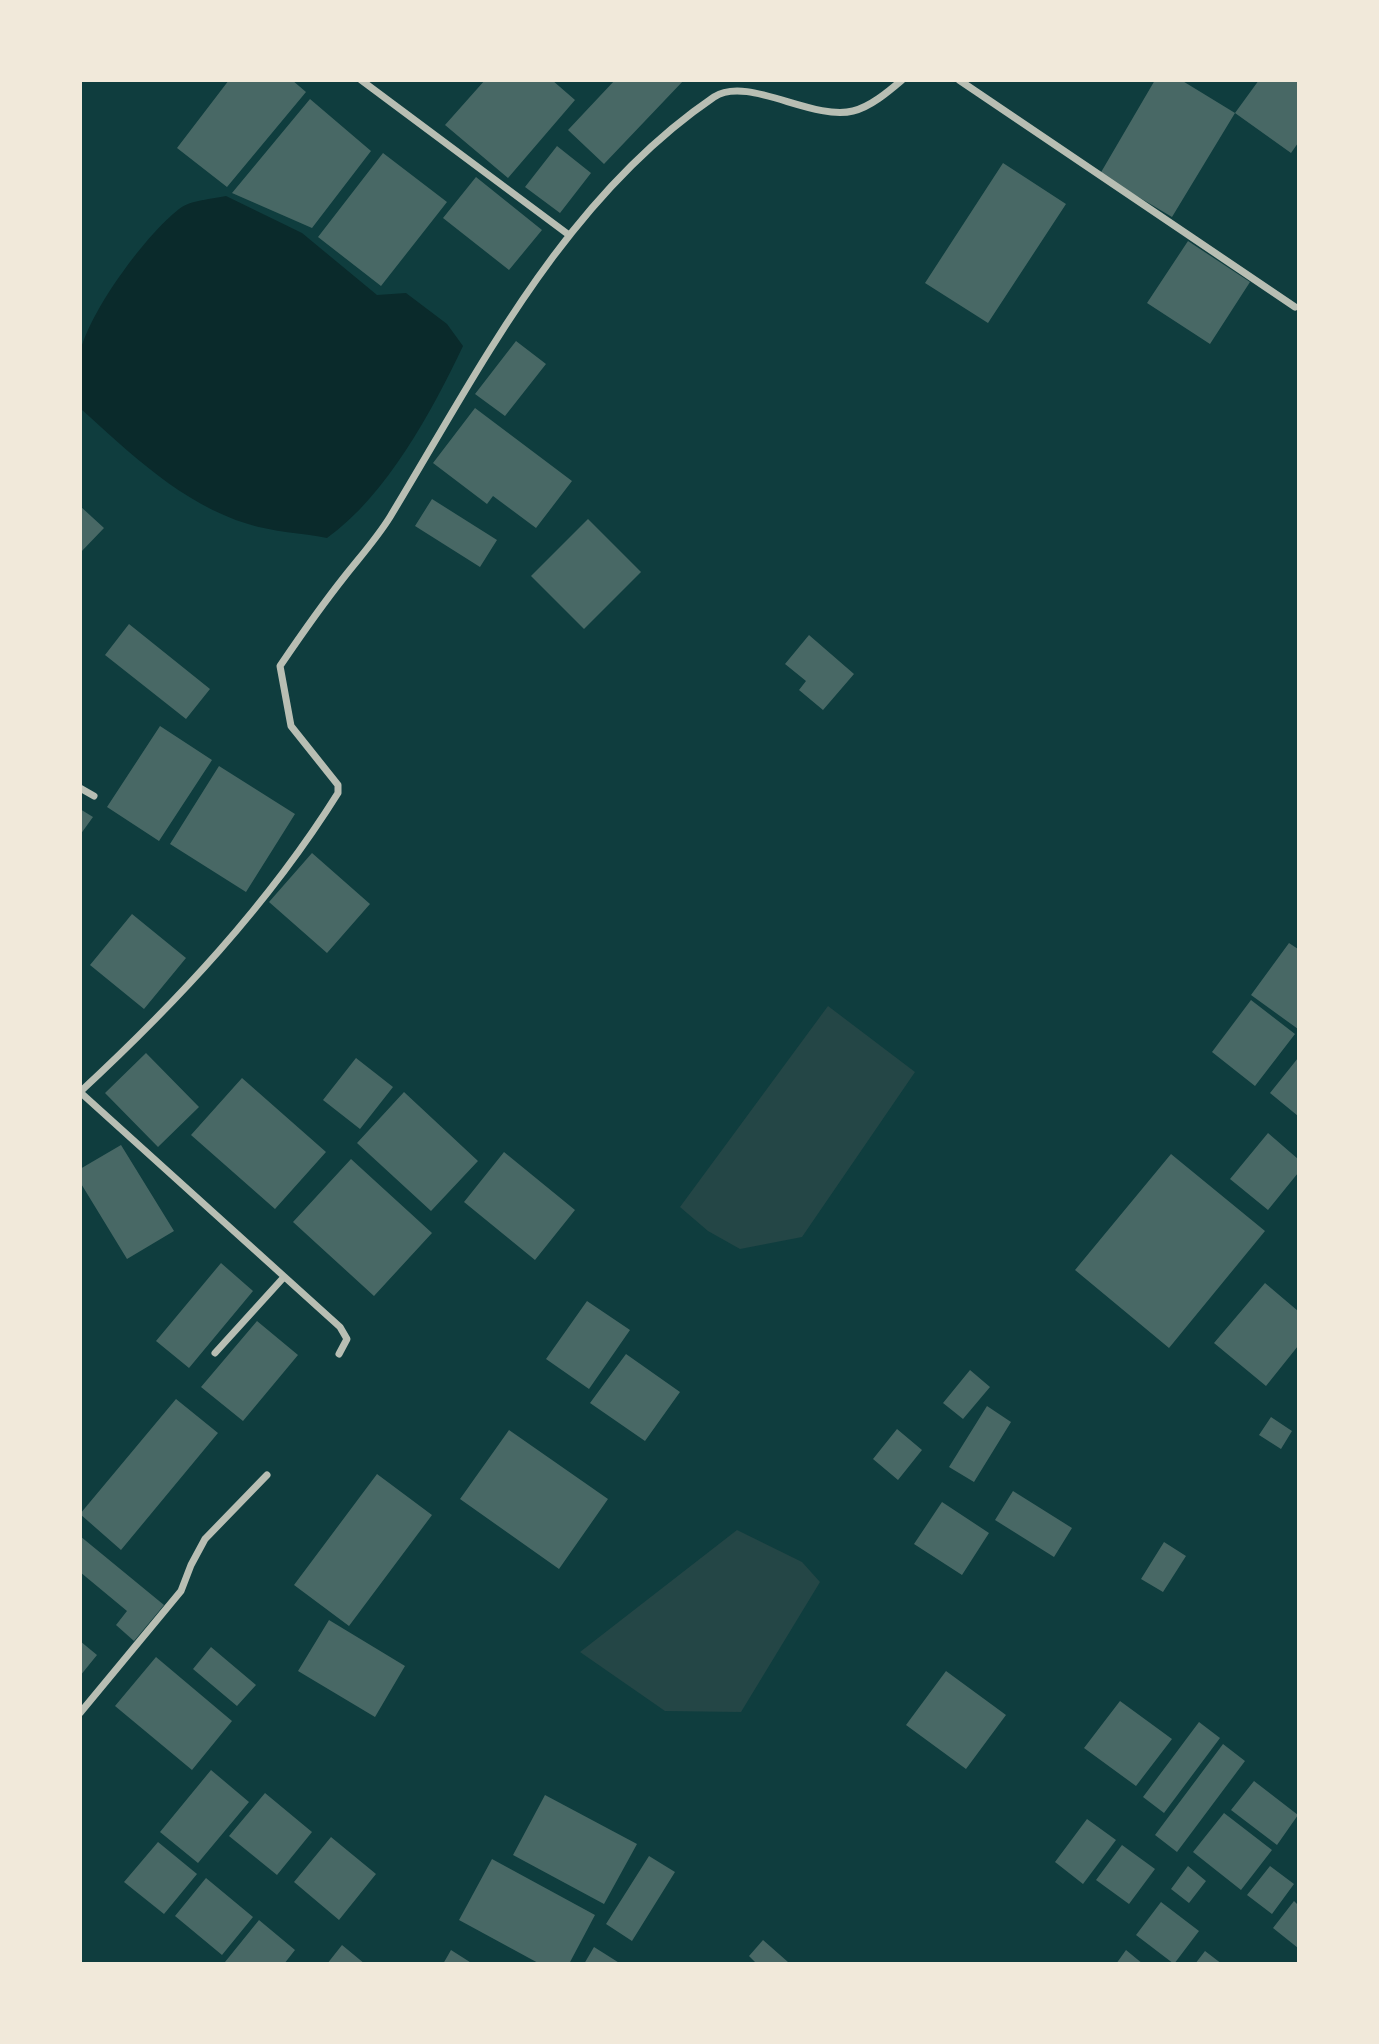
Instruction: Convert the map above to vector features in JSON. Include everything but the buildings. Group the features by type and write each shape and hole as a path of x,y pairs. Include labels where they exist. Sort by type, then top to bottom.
{"street":[{"path":"361,80 569,235"},
{"path":"339,1354 347,1339 340,1327 80,1092 161,1016 222,947 300,854 338,793 338,785 291,726 280,666 388,520 468,382 569,235 638,159 717,94 748,91 786,103 851,112 868,106 901,80"},
{"path":"958,80 1295,307"},
{"path":"80,788 94,796"},
{"path":"215,1353 284,1277"},
{"path":"80,1713 181,1591 205,1539 267,1475"}],"shaded area":[{"path":"226,196 302,233 377,295 406,293 447,324 463,346 406,450 369,499 327,538 258,527 201,504 158,476 81,409 81,349 108,293 151,236 179,209 195,202"},
{"path":"828,1006 915,1072 802,1237 740,1249 708,1231 680,1207"},
{"path":"737,1530 802,1562 820,1582 741,1712 665,1711 580,1652"}]}
